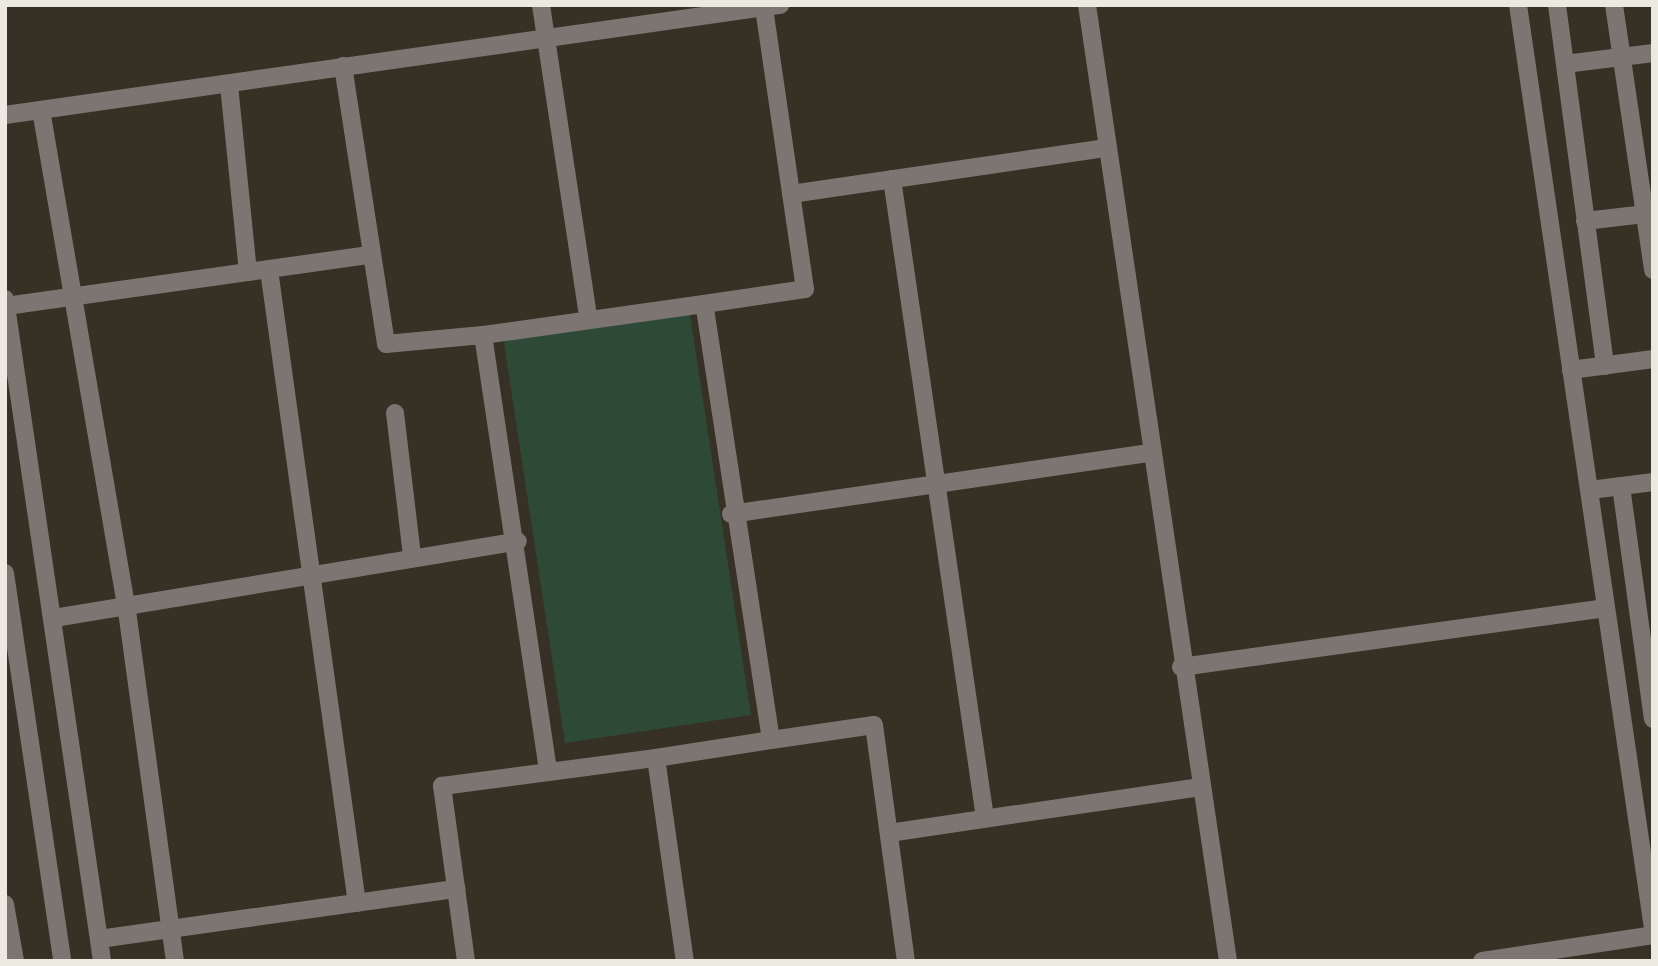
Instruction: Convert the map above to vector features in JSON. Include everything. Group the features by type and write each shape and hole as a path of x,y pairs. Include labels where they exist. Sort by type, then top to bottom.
{"street":[{"path":"541,5 588,316"},
{"path":"1087,5 1181,667 1228,961"},
{"path":"1518,5 1653,928"},
{"path":"1557,5 1605,366"},
{"path":"1614,5 1649,213 1653,270"},
{"path":"5,115 229,85 343,66 772,6 791,194 805,289 704,304 588,316 482,335 386,344 369,256 343,66"},
{"path":"1565,64 1653,53"},
{"path":"229,85 248,272"},
{"path":"41,110 70,297 125,605 175,961"},
{"path":"791,194 1107,148"},
{"path":"892,180 985,818"},
{"path":"1585,222 1649,213"},
{"path":"6,306 369,256"},
{"path":"269,270 357,903"},
{"path":"5,299 54,618 102,961"},
{"path":"704,304 731,514 771,740"},
{"path":"482,335 518,541 548,771"},
{"path":"1571,370 1653,359"},
{"path":"395,413 412,556"},
{"path":"731,514 1150,453"},
{"path":"1590,490 1653,482"},
{"path":"1621,486 1653,719"},
{"path":"54,618 311,572 518,541"},
{"path":"5,573 8,614 62,961"},
{"path":"1181,667 1606,608"},
{"path":"466,961 442,786 656,758 874,725 906,961"},
{"path":"656,758 685,961"},
{"path":"889,833 1199,787"},
{"path":"99,939 457,889"},
{"path":"5,904 15,961"},
{"path":"1482,961 1653,935"}],"green space":[{"path":"689,308 751,715 565,743 503,337"}]}
